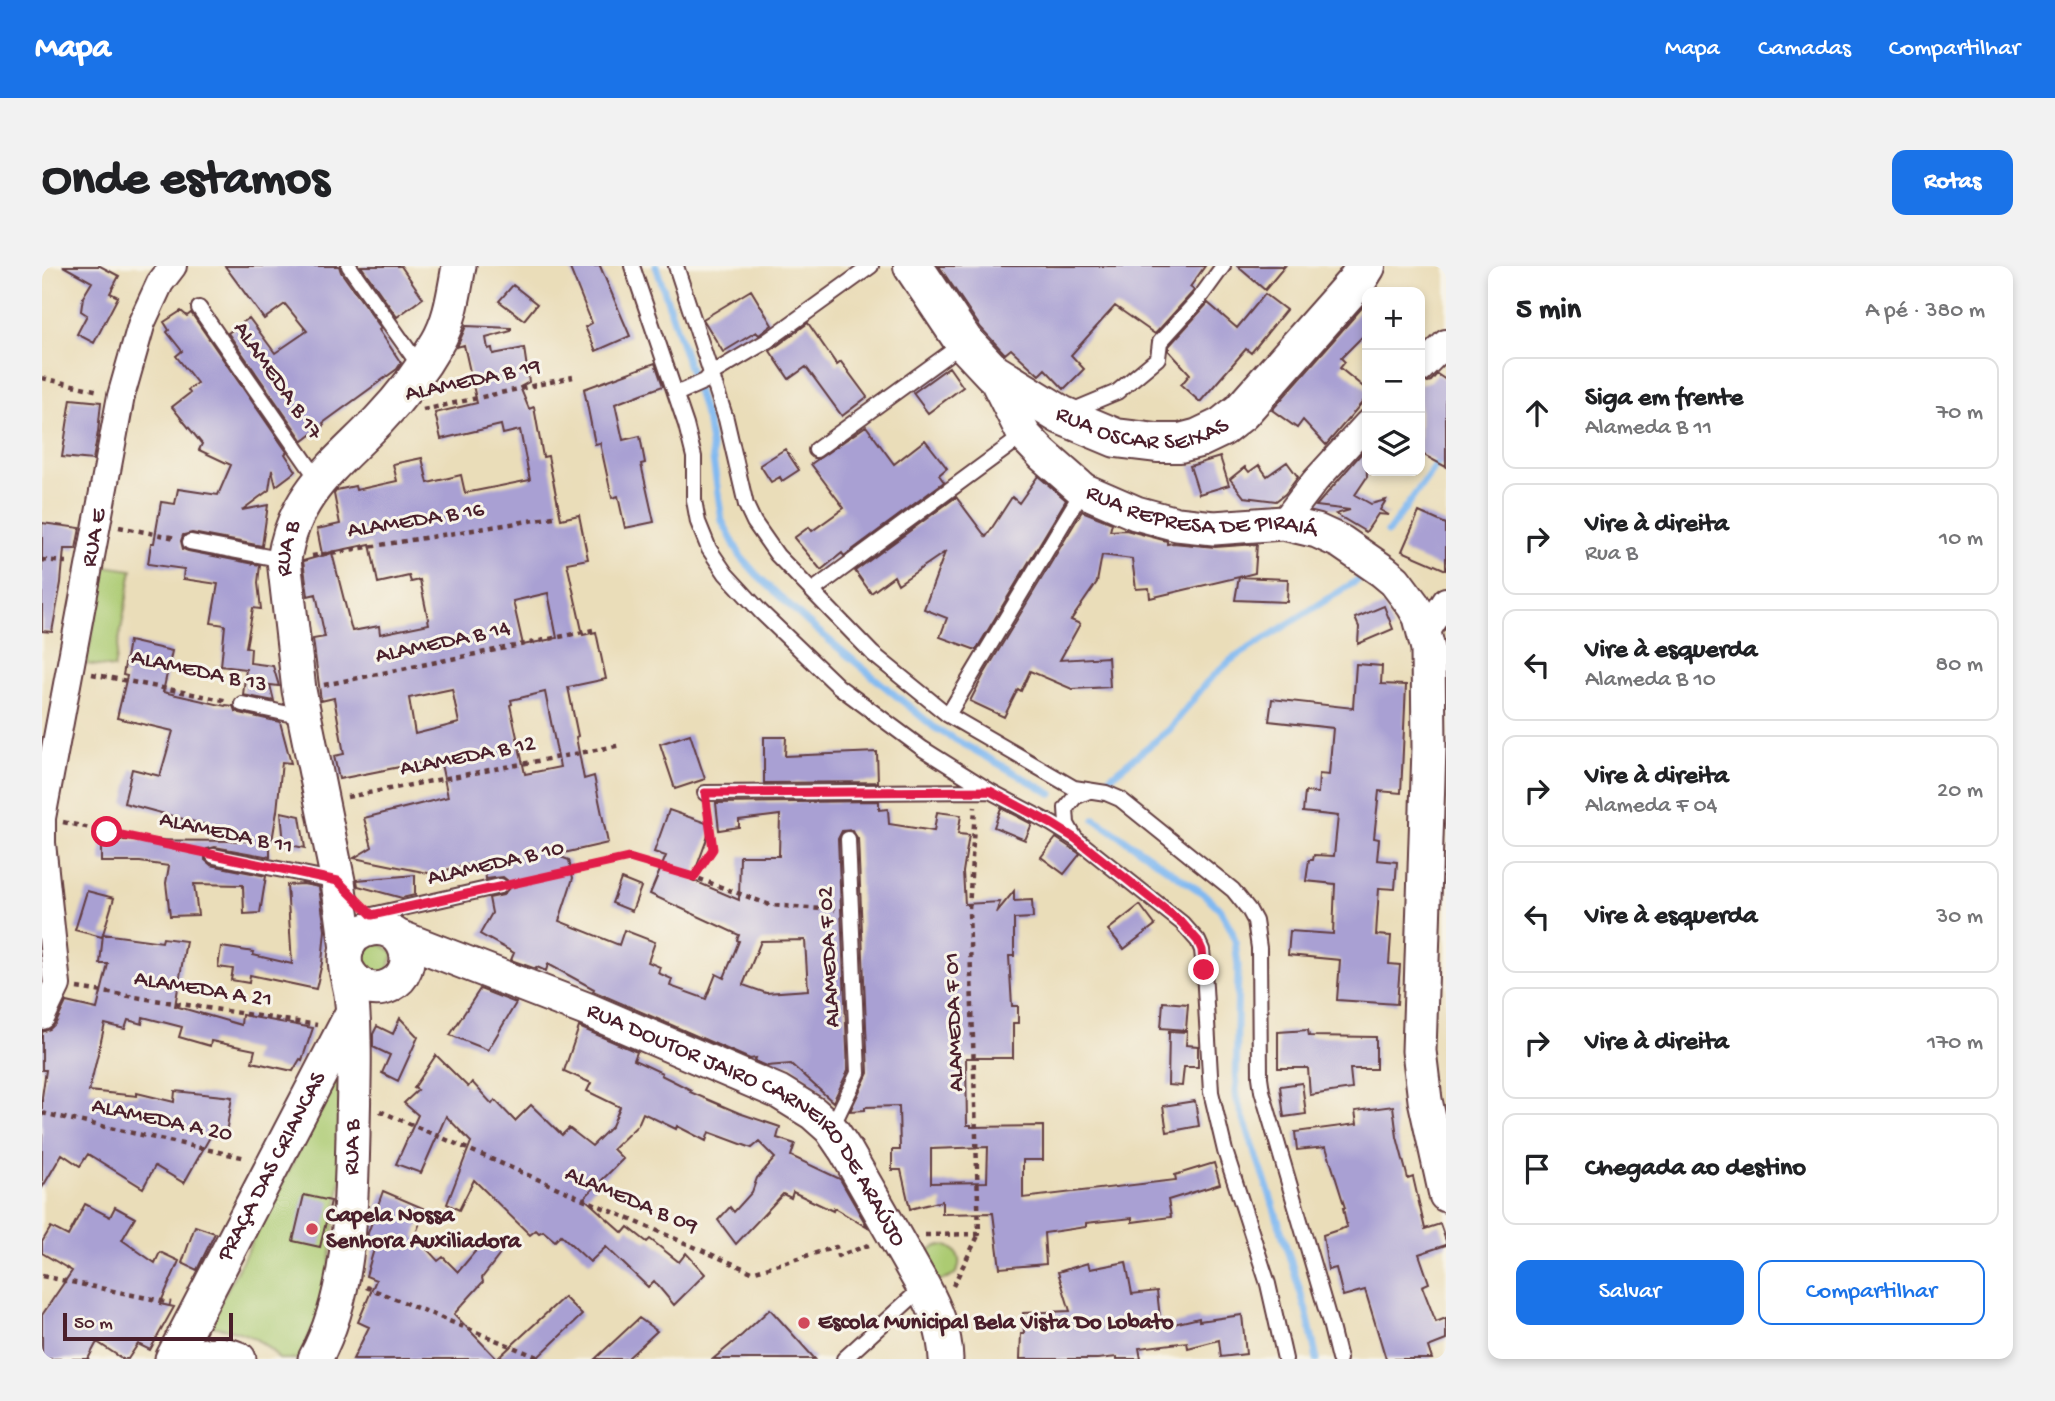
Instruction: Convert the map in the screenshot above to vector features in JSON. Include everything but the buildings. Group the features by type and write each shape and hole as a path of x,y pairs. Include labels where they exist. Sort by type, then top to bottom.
{"main road":[{"name":"RUA OSCAR SEIXAS","path":"914,266 964,342 993,373 1061,415 1116,438 1157,443 1180,443 1199,438 1241,412 1356,282 1366,266"}],"street":[{"name":"RUA E","path":"57,985 46,911 42,843 49,819 121,396 142,322 160,283 173,266"},
{"name":"RUA B","path":"347,959 338,881 302,704 284,560 286,543 300,509 318,481 380,419 438,342 446,325 459,266"},
{"path":"1425,364 1446,343"},
{"name":"RUA REPRESA DE PIRAIÁ","path":"993,373 1024,435 1083,491 1128,510 1177,524 1214,528 1283,523 1317,531 1341,542 1383,570 1395,581 1420,617 1426,634 1429,748 1419,1051 1425,1100 1446,1195"},
{"path":"1283,523 1315,481 1362,429"},
{"path":"1426,634 1446,601"},
{"path":"338,881 404,946 407,957 401,977 348,1020"},
{"path":"348,1020 347,959 352,940 369,929 387,928"},
{"name":"RUA DOUTOR JAIRO CARNEIRO DE ARAÚJO","path":"387,928 779,1092 813,1113 831,1129 846,1151 923,1286 938,1318 946,1344 946,1359"},
{"path":"347,959 351,977 358,984 375,989 434,967 471,965"},
{"path":"42,1016 57,985"},
{"name":"RUA B","path":"315,1359 332,1319 343,1278 354,1100 348,1020"},
{"name":"PRAÇA DAS CRIANCAS","path":"172,1359 348,1020"},
{"path":"190,1359 218,1353 239,1359"}],"lane":[{"path":"349,266 421,368"},
{"path":"632,266 680,392 694,457 694,499 698,522 709,549 726,574 761,612 838,686 923,749 990,791 1076,839 1182,923 1198,941 1204,970 1211,1092 1225,1151 1268,1284 1285,1359"},
{"path":"676,266 708,377 726,419 746,505 754,522 777,555 873,654 948,715 1074,788 1114,795 1120,799 1233,890 1255,921 1259,948 1262,1091 1339,1359"},
{"path":"680,392 767,341 871,266"},
{"path":"1061,415 1117,392 1158,358 1160,342 1199,299 1223,266"},
{"name":"ALAMEDA B 17","path":"199,308 318,481"},
{"path":"816,450 964,342"},
{"path":"812,590 1024,435"},
{"path":"948,715 1083,491"},
{"path":"190,542 284,560"},
{"name":"ALAMEDA B 13","path":"242,704 302,704"},
{"path":"705,793 990,791"},
{"path":"1076,839 1067,824 1066,808 1075,797 1089,791"},
{"name":"ALAMEDA F 02","path":"831,1129 858,1073 848,839"},
{"name":"ALAMEDA B 11","path":"214,856 338,881"},
{"name":"ALAMEDA B 10","path":"387,928 500,886"},
{"path":"844,1359 923,1286"}],"path":[{"name":"ALAMEDA B 19","path":"380,419 573,377"},
{"path":"42,378 121,396"},
{"name":"ALAMEDA B 16","path":"284,560 554,517"},
{"path":"110,525 190,542"},
{"name":"ALAMEDA B 14","path":"302,704 593,630"},
{"name":"ALAMEDA B 13","path":"84,672 242,704"},
{"name":"ALAMEDA B 12","path":"322,802 622,745"},
{"path":"705,793 713,849 694,877 771,905 850,910"},
{"name":"ALAMEDA F 01","path":"938,1318 979,1234 969,909 974,809"},
{"name":"ALAMEDA B 11","path":"49,819 214,856"},
{"name":"ALAMEDA B 10","path":"500,886 629,858 694,877"},
{"name":"ALAMEDA A 21","path":"57,985 348,1020"},
{"name":"ALAMEDA B 09","path":"354,1100 752,1272 836,1247 838,1256 894,1236"},
{"name":"ALAMEDA A 20","path":"42,1113 275,1164"},
{"path":"894,1236 979,1234"},
{"path":"42,1276 198,1308"},
{"path":"343,1278 542,1359"}],"green space":[{"path":"105,566 132,570 114,668 86,664"},
{"path":"376,941 394,953 386,973 365,972 359,955"},
{"path":"340,1063 341,1176 328,1276 316,1323 299,1359 279,1359 256,1339 228,1329 208,1326 291,1167"},
{"path":"941,1245 950,1248 959,1259 956,1272 944,1280 934,1279 924,1259 930,1249"}],"waterway":[{"path":"656,266 708,425 722,521 741,557 806,621 935,728 1052,794"},
{"path":"1388,532 1442,457"},
{"path":"1110,777 1169,730 1207,682 1231,660 1358,580"},
{"path":"1095,819 1204,894 1220,909 1232,931 1238,965 1236,1097 1306,1310 1317,1359"}],"place":[{"name":"Capela Nossa Senhora Auxiliadora","path":"312,1229"},
{"name":"Escola Municipal Bela Vista Do Lobato","path":"804,1323"}],"route":[{"path":"107,832 338,881 372,915 629,858 694,877 713,849 705,793 990,791 1052,824 1095,852 1182,923 1198,941 1204,970"}]}
